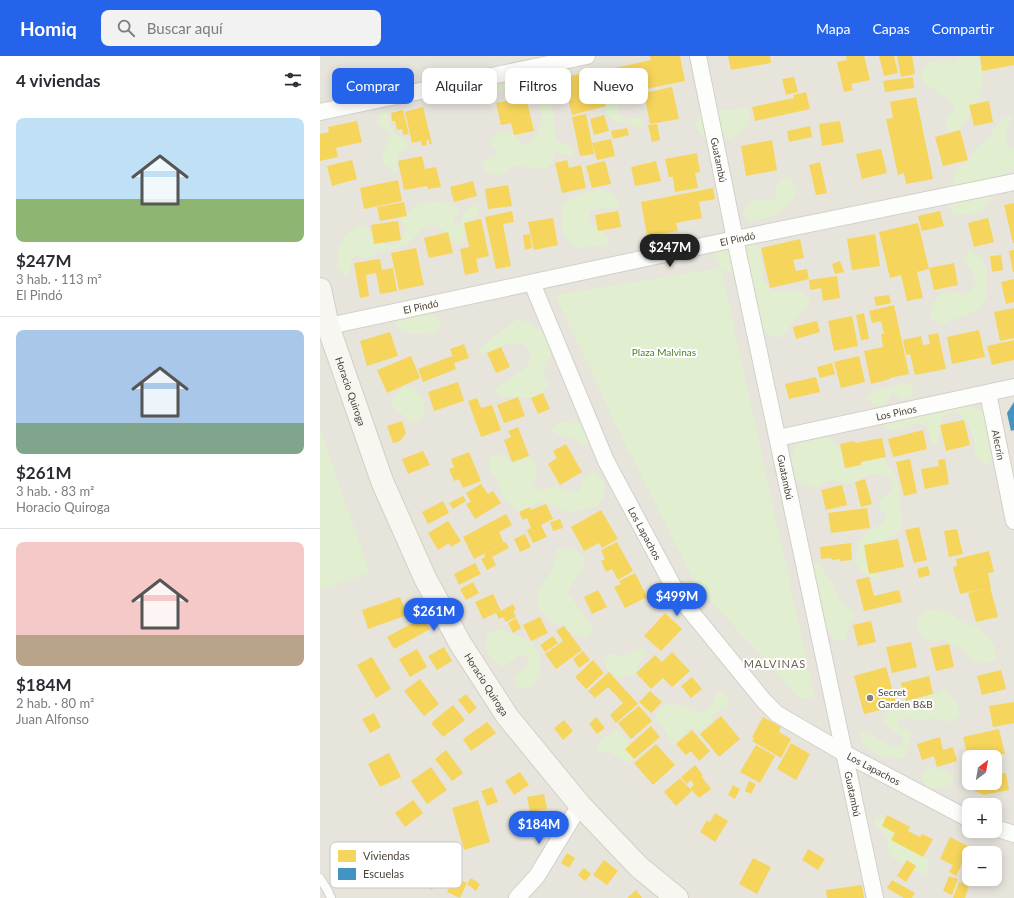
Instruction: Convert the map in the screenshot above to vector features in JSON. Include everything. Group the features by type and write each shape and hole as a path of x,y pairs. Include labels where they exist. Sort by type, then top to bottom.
{"main road":[{"name":"Horacio Quiroga","path":"320,288 324,327 382,481 424,578 460,643 507,716 580,805 639,867 678,898"}],"street":[{"path":"320,112 587,56"},
{"name":"Guatambú","path":"698,56 875,898"},
{"name":"El Pindó","path":"324,327 1014,182"},
{"name":"Los Lapachos","path":"532,283 606,461 679,597 764,701 778,714 844,753 962,815"},
{"name":"Los Pinos","path":"778,438 1014,387"},
{"name":"Alecrín","path":"988,393 1014,521"},
{"path":"517,898 537,876 580,805"},
{"path":"1002,830 1014,834"}],"lane":[{"path":"320,878 331,898"}],"shaded area":[{"path":"320,56 1014,56 1014,898 320,898"},
{"path":"1014,394 1014,488 997,398"}],"green space":[{"path":"539,56 565,56 572,64 572,71 571,72 571,68 505,68 505,90 497,93 497,71 510,65"},
{"path":"962,56 978,56 984,81 979,92 981,96 960,130 949,132 945,120 954,109 949,99 926,85 920,73 928,63 942,60 954,62"},
{"path":"539,104 550,104 553,112 555,139 573,148 574,155 554,152 552,165 544,169 512,165 502,175 496,176 489,174 484,170 482,163 487,158 493,158 498,152 493,147 490,140 495,135 507,131 514,134 518,140 524,144 530,142 538,130 541,116"},
{"path":"619,104 618,114 628,120 639,118 642,119 644,126 637,128 627,123 616,122 606,111 606,105"},
{"path":"744,107 750,110 746,127 738,134 723,141 717,143 706,142 695,124 697,118 702,114 715,110"},
{"path":"386,112 389,114 388,120 392,130 405,140 408,145 407,149 398,154 397,172 391,170 387,165 384,166 383,152 391,133 380,126 377,122 382,113"},
{"path":"1013,115 1005,134 1009,147 1014,148 1014,169 1002,174 984,210 971,214 954,215 948,205 958,168 968,160 975,149 986,142 1000,120"},
{"path":"786,177 792,180 797,187 796,193 792,200 776,215 751,222 745,219 743,212 746,206 758,199 773,200 779,181"},
{"path":"598,189 611,193 616,197 619,204 615,210 595,208 590,212 588,219 592,224 608,236 608,243 601,247 582,248 575,246 569,242 561,226 561,212 564,202"},
{"path":"440,201 450,202 458,207 459,213 454,218 453,225 459,225 470,206 473,204 479,207 479,214 470,219 465,225 465,240 459,245 436,226 429,226 423,229 408,244 388,251 381,250 370,257 364,258 358,256 351,258 351,271 347,277 341,270 337,263 339,248 348,233 355,228 362,224 368,227 373,236 379,241 396,245 401,240 405,228 401,222 401,216 414,207"},
{"name":"Plaza Malvinas","path":"722,243 749,243 761,248 760,253 763,265 762,278 772,291 799,291 811,298 805,309 796,317 780,338 768,335 751,316 745,281 721,268 815,698 800,699 696,584 619,431 555,295 720,268 714,253"},
{"path":"969,250 980,257 987,270 987,297 979,308 968,315 955,318 941,325 930,318 932,304 941,294 955,292 968,293 976,283 972,271 962,260"},
{"path":"417,310 431,313 442,322 436,333 410,334 397,328 391,316"},
{"path":"517,319 535,326 551,337 550,356 543,373 549,384 543,393 531,398 505,397 493,391 525,368 532,356 524,344 510,343 487,353 475,353 495,335 507,328"},
{"path":"905,383 912,385 913,387 913,392 910,398 903,399 892,393 888,401 883,406 875,405 866,399 868,395 874,391"},
{"path":"405,386 417,391 424,403 423,417 411,423 402,414 390,406 395,395"},
{"path":"963,405 973,407 987,414 993,455 991,461 985,465 975,454 974,440 969,428 964,420 954,411 942,418 937,445 932,442 928,434 928,429 917,423 897,430 888,430 883,428 885,420"},
{"path":"574,420 590,425 595,439 585,447 573,439 561,436 549,430 560,423"},
{"path":"320,429 370,573 320,590"},
{"path":"823,436 830,439 843,452 844,459 842,467 848,469 880,453 886,457 887,464 899,483 902,525 899,531 893,536 866,554 866,560 869,567 883,580 866,575 855,562 859,542 867,532 885,522 887,516 878,506 880,500 892,491 893,479 876,474 865,476 852,483 828,481 816,487 809,487 799,482 793,478 789,466 798,440"},
{"path":"502,454 512,462 529,456 534,461 538,474 531,485 542,490 554,485 566,491 579,491 583,478 594,472 604,482 604,496 596,507 570,513 541,502 519,512 503,495 498,481 490,471 489,458"},
{"path":"558,548 572,549 585,557 582,571 574,581 568,593 593,628 587,639 574,635 564,626 556,624 546,618 538,607 537,594 551,572"},
{"path":"813,560 818,563 832,582 839,600 851,609 855,616 850,624 845,638 838,642 833,638 822,622 806,561"},
{"path":"936,609 949,613 962,621 977,627 986,635 995,647 995,660 982,664 970,658 960,648 949,644 944,640 931,642 920,635 917,622 923,611"},
{"path":"499,629 531,641 539,650 540,677 532,687 519,690 514,678 524,669 530,658 518,654 509,663 502,667 492,659 485,647 487,633"},
{"path":"642,648 647,653 640,660 636,673 621,679 607,668 603,661 603,658 609,654 624,655"},
{"path":"944,686 946,692 951,696 959,708 959,715 953,720 947,722 934,719 901,719 897,724 903,729 909,730 912,735 906,755 900,759 892,757 884,758 861,743 861,736 858,730 883,742 894,746 901,746 904,739 886,724 884,721 884,715 896,700 902,699 906,701 930,691 934,694 940,693"},
{"path":"716,693 724,693 728,698 730,705 714,714 712,717 712,722 702,730 688,729 676,744 670,744 666,732 657,720 656,713 660,708 667,704 672,704 701,713 711,705"},
{"path":"617,729 624,735 630,746 634,759 629,763 609,752 596,750 600,741 612,734"},
{"path":"931,768 947,771 953,775 953,782 948,787 927,788 923,783 921,776 925,771"},
{"path":"875,817 888,821 896,836 911,850 929,861 929,868 925,872 927,877 892,857 888,852 887,839 874,823"}],"building: Viviendas":[{"path":"650,56 680,56 685,81 648,88 648,68 614,68 651,60"},
{"path":"728,56 770,56 771,63 731,70"},
{"path":"846,56 864,56 870,80 851,84 853,90 844,92 837,62 847,60"},
{"path":"879,56 894,56 898,73 884,76"},
{"path":"897,56 912,56 915,74 901,77"},
{"path":"980,56 1014,56 1014,65 982,71"},
{"path":"579,74 579,104 605,104 606,106 572,115 569,104 571,104 571,76"},
{"path":"794,77 798,92 786,95 782,79"},
{"path":"913,77 914,88 885,92 883,81"},
{"path":"672,87 679,119 650,124 646,104 648,104 648,92"},
{"path":"806,92 810,109 755,121 752,107 794,98 793,95"},
{"path":"916,97 933,179 906,184 904,173 898,175 886,119 893,118 890,102"},
{"path":"505,101 505,104 528,104 534,131 514,135 511,123 501,125 497,103"},
{"path":"989,101 993,122 974,126 969,105"},
{"path":"423,107 432,144 429,144 429,140 426,141 427,145 422,146 421,141 412,143 405,112"},
{"path":"403,110 409,134 403,135 402,129 397,130 395,121 392,121 391,113"},
{"path":"586,114 594,154 580,156 572,117"},
{"path":"604,115 609,131 594,135 590,119"},
{"path":"357,121 362,142 336,148 338,157 320,161 320,134 329,132 328,127"},
{"path":"840,121 844,142 822,146 819,124"},
{"path":"657,124 660,140 652,142 648,125"},
{"path":"810,126 812,137 789,142 787,131"},
{"path":"627,128 629,135 613,139 611,131"},
{"path":"960,130 968,160 943,166 935,137"},
{"path":"611,139 615,156 597,160 592,143"},
{"path":"772,140 777,170 746,176 741,146"},
{"path":"881,149 887,173 862,179 856,154"},
{"path":"697,153 700,172 695,173 698,188 675,192 673,177 669,177 665,159"},
{"path":"422,156 425,169 436,167 441,187 428,189 427,186 404,190 398,161"},
{"path":"352,160 357,179 332,186 327,166"},
{"path":"567,160 569,168 581,165 586,188 562,193 555,163"},
{"path":"605,161 611,184 592,188 586,166"},
{"path":"656,161 661,181 635,186 631,167"},
{"path":"820,162 827,193 816,195 809,165"},
{"path":"398,180 402,201 364,209 360,188"},
{"path":"473,181 477,196 454,202 450,187"},
{"path":"508,185 512,206 488,209 485,189"},
{"path":"713,188 715,199 699,202 702,218 676,223 678,231 647,236 641,202"},
{"path":"404,202 407,216 380,221 377,207"},
{"path":"1014,203 1014,243 1013,243 1004,205"},
{"path":"512,211 514,222 503,224 511,266 496,269 485,217"},
{"path":"618,211 621,227 598,231 595,215"},
{"path":"940,211 944,226 922,231 918,216"},
{"path":"553,218 558,245 534,250 528,222"},
{"path":"988,218 994,242 974,247 968,223"},
{"path":"481,219 489,256 476,259 479,272 465,275 460,249 469,247 464,223"},
{"path":"398,221 401,240 374,244 371,225"},
{"path":"918,223 929,269 917,272 923,298 907,301 901,275 890,278 879,232"},
{"path":"448,232 453,253 429,258 424,238"},
{"path":"530,234 532,248 525,250 523,235"},
{"path":"875,234 880,266 852,270 847,239"},
{"path":"800,239 804,258 793,260 796,271 807,269 809,279 770,288 761,248"},
{"path":"416,248 424,285 399,290 391,253"},
{"path":"1014,250 1014,272 1013,272 1009,251"},
{"path":"1001,255 1003,270 992,272 990,256"},
{"path":"380,259 382,270 393,268 397,291 380,294 376,273 366,275 369,296 360,298 354,263"},
{"path":"840,261 844,272 835,274 832,264"},
{"path":"954,263 958,285 934,290 929,268"},
{"path":"837,276 840,298 823,301 821,288 810,290 809,280"},
{"path":"1014,279 1014,302 1006,304 1001,282"},
{"path":"889,295 891,303 876,306 874,297"},
{"path":"894,305 909,374 871,384 864,351 883,347 881,334 884,334 881,321 872,323 869,311"},
{"path":"1014,308 1014,338 1000,341 994,312"},
{"path":"864,313 869,339 861,340 856,315"},
{"path":"852,316 858,346 834,351 828,321"},
{"path":"817,321 820,332 796,339 793,327"},
{"path":"979,330 985,357 952,364 947,337"},
{"path":"390,332 398,356 367,366 360,341"},
{"path":"938,333 946,369 915,375 910,354 906,355 903,340 921,336 923,345 930,344 928,335"},
{"path":"1014,340 1014,360 992,365 987,346"},
{"path":"464,344 469,358 454,363 456,369 423,382 418,369 452,356 454,360 450,349"},
{"path":"501,347 510,367 496,373 487,353"},
{"path":"411,356 420,378 387,393 377,370"},
{"path":"859,356 865,382 841,388 834,362"},
{"path":"832,363 835,374 820,378 817,367"},
{"path":"816,377 820,392 789,399 785,384"},
{"path":"458,382 464,401 434,411 428,392"},
{"path":"543,393 550,409 538,414 531,398"},
{"path":"518,397 525,416 504,423 497,405"},
{"path":"477,398 481,408 492,405 501,430 481,437 468,401"},
{"path":"964,420 970,445 946,451 940,425"},
{"path":"402,421 406,433 400,441 393,443 387,426"},
{"path":"518,427 529,456 512,462 504,440 511,437 508,431"},
{"path":"923,430 927,449 893,457 888,439"},
{"path":"882,438 886,457 861,462 861,465 845,468 840,444"},
{"path":"566,444 582,472 560,485 548,464 557,458 553,451"},
{"path":"423,451 430,465 408,474 402,459"},
{"path":"469,452 481,481 463,488 459,479 454,481 449,469 454,467 451,459"},
{"path":"910,459 917,493 904,496 896,462"},
{"path":"945,459 949,484 925,489 921,469 939,466 938,460"},
{"path":"865,479 872,504 861,507 855,482"},
{"path":"481,484 488,494 493,491 501,503 475,519 466,504 471,502 466,493"},
{"path":"842,485 847,505 826,510 821,490"},
{"path":"463,496 466,501 453,509 449,503"},
{"path":"443,501 449,513 428,524 422,512"},
{"path":"546,504 553,519 541,525 547,537 533,543 527,530 531,528 527,518 523,520 519,512 530,507 531,510"},
{"path":"867,508 870,528 831,533 828,513"},
{"path":"601,510 618,539 602,548 599,543 584,551 571,527"},
{"path":"506,514 512,525 499,532 504,543 474,559 463,537"},
{"path":"560,519 563,528 553,531 550,522"},
{"path":"448,521 461,541 451,547 449,543 438,550 428,533"},
{"path":"919,527 927,560 914,563 905,530"},
{"path":"957,529 963,554 949,557 944,531"},
{"path":"525,534 531,547 520,552 514,539"},
{"path":"898,539 904,567 869,574 864,545"},
{"path":"506,542 509,548 492,557 496,565 487,570 481,559 485,557 484,554"},
{"path":"617,542 633,571 618,580 612,569 606,572 601,561 605,559 601,550"},
{"path":"851,543 852,560 840,561 840,559 832,560 831,558 821,559 820,547"},
{"path":"989,551 994,572 988,573 991,587 960,594 953,567 957,566 956,559"},
{"path":"475,563 481,574 459,585 454,574"},
{"path":"928,566 930,575 919,578 917,569"},
{"path":"635,573 647,597 625,608 614,587 621,584 619,581"},
{"path":"869,577 874,596 899,590 902,602 864,611 856,580"},
{"path":"473,582 479,593 466,600 460,589"},
{"path":"990,587 998,617 976,622 968,593"},
{"path":"598,590 607,607 592,614 584,597"},
{"path":"493,594 501,611 513,604 516,610 513,611 516,617 506,622 503,617 499,619 496,613 483,619 475,602"},
{"path":"400,597 407,615 368,629 362,610"},
{"path":"665,613 682,629 661,651 644,636"},
{"path":"423,617 430,629 394,649 387,637"},
{"path":"540,617 548,633 531,641 523,625"},
{"path":"516,618 521,628 513,633 508,623"},
{"path":"871,621 876,642 858,646 853,625"},
{"path":"564,626 582,650 556,669 545,654 563,641 556,631"},
{"path":"553,636 558,643 545,652 540,645"},
{"path":"911,642 917,667 892,673 886,647"},
{"path":"949,644 954,667 936,671 930,648"},
{"path":"444,647 452,661 437,670 428,656"},
{"path":"417,649 427,667 410,677 399,659"},
{"path":"583,651 590,660 579,668 573,659"},
{"path":"672,652 690,671 672,687 663,678 651,689 636,673 655,655 662,662"},
{"path":"372,657 391,689 376,698 357,665"},
{"path":"593,660 604,673 586,689 575,677"},
{"path":"886,667 897,706 864,714 854,676"},
{"path":"1001,670 1006,689 982,695 977,676"},
{"path":"609,672 638,704 616,723 610,715 623,703 608,687 595,698 588,691"},
{"path":"929,676 933,694 906,701 901,683"},
{"path":"692,677 702,689 691,698 681,686"},
{"path":"420,679 439,704 424,716 404,691"},
{"path":"650,691 662,702 651,713 639,702"},
{"path":"466,694 477,708 469,714 458,700"},
{"path":"1014,702 1014,723 993,727 989,706"},
{"path":"453,705 465,720 443,737 431,723"},
{"path":"639,706 652,721 631,739 618,723"},
{"path":"374,713 381,727 370,733 362,719"},
{"path":"721,716 740,739 719,757 700,734"},
{"path":"596,717 605,728 597,734 589,724"},
{"path":"763,717 781,727 779,732 791,739 781,758 752,741 754,738 752,737"},
{"path":"564,720 573,731 563,740 554,728"},
{"path":"487,722 496,733 471,751 463,739"},
{"path":"651,726 660,737 634,759 625,749"},
{"path":"999,729 1005,754 1002,754 1002,750 966,750 963,737"},
{"path":"692,730 710,751 699,761 691,751 686,755 676,744"},
{"path":"940,737 943,750 953,747 957,761 937,767 934,756 922,760 917,744"},
{"path":"791,743 810,754 796,780 777,769"},
{"path":"656,744 675,765 653,785 634,763"},
{"path":"756,745 775,756 760,783 740,772"},
{"path":"446,750 463,773 452,781 435,759"},
{"path":"389,753 401,777 380,787 368,764"},
{"path":"695,765 711,789 699,798 690,788 694,785 691,780 687,784 681,777"},
{"path":"431,767 447,790 427,804 411,781"},
{"path":"520,772 529,785 514,795 505,781"},
{"path":"1006,773 1009,790 984,795 975,791 1002,790 1002,774"},
{"path":"680,778 692,791 676,806 664,792"},
{"path":"749,781 756,784 751,794 745,791"},
{"path":"733,785 740,789 735,799 728,795"},
{"path":"492,787 498,802 487,806 481,791"},
{"path":"544,794 547,809 530,812 527,797"},
{"path":"413,800 423,813 405,827 395,813"},
{"path":"478,800 490,842 464,850 452,808"},
{"path":"715,813 728,821 715,842 700,832 707,820 710,822"},
{"path":"887,815 910,827 908,831 920,837 922,834 933,839 923,857 891,840 895,833 882,826"},
{"path":"950,837 968,846 962,846 962,864 956,876 949,872 953,865 940,859"},
{"path":"808,849 825,859 818,870 802,860"},
{"path":"567,853 575,858 569,868 561,863"},
{"path":"753,858 771,867 757,894 739,884"},
{"path":"604,860 618,871 607,885 593,875"},
{"path":"907,860 916,866 906,882 897,876"},
{"path":"584,868 591,874 585,881 578,875"},
{"path":"949,876 958,879 952,895 943,891"},
{"path":"471,878 480,884 476,891 467,884"},
{"path":"892,880 915,893 912,898 904,898 887,888"},
{"path":"462,881 467,883 460,898 447,892 449,888 462,888"},
{"path":"959,882 962,883 962,886 969,886 965,898 953,898"},
{"path":"862,885 864,898 827,898 826,890"},
{"path":"636,890 642,898 627,898"}],"building: Escuelas":[{"path":"1014,402 1014,430 1011,431 1007,413"}],"place":[{"name":"Secret Garden B&B","path":"870,698"}],"district":[{"name":"MALVINAS","path":"775,663"}]}
